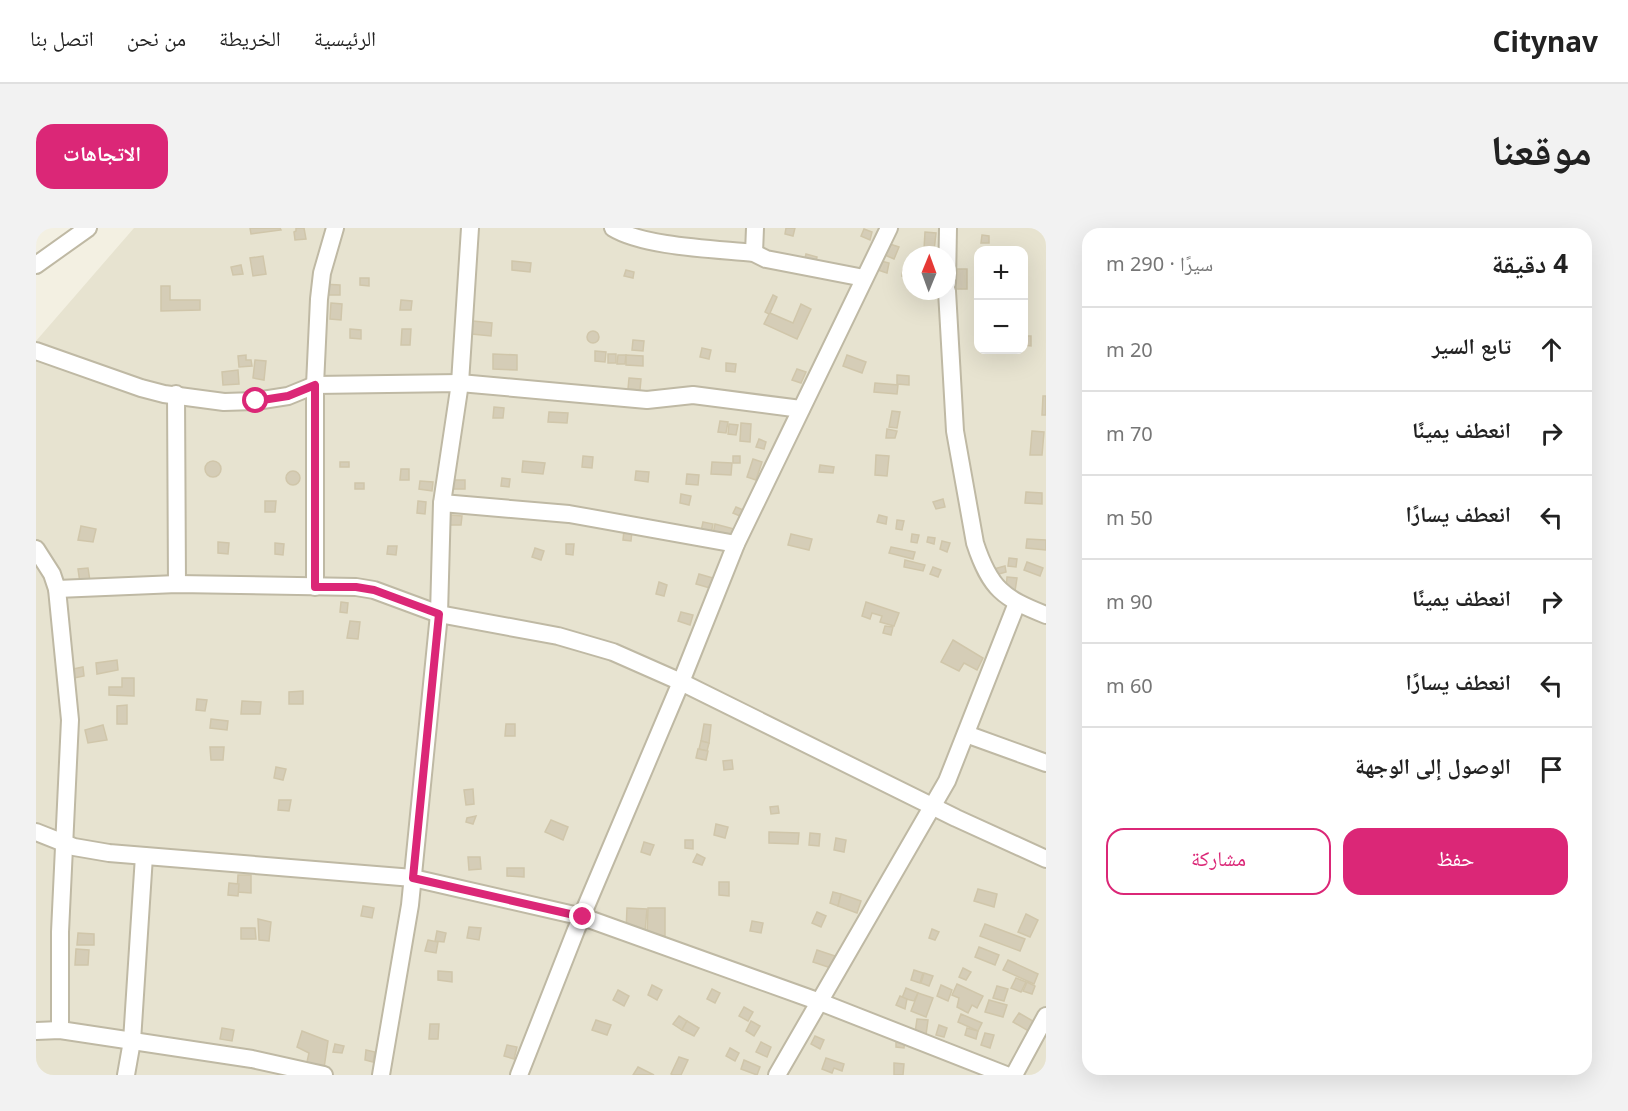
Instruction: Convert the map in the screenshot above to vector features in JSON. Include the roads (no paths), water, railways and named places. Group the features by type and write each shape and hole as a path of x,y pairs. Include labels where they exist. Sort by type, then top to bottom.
{"street":[{"path":"36,265 87,228"},
{"path":"315,587 315,385 320,285 335,228"},
{"path":"381,1075 413,878 439,614 442,503 460,383 470,228"},
{"path":"613,228 643,240 754,253 766,259 864,278"},
{"path":"754,253 755,228"},
{"path":"519,1075 736,544 889,228"},
{"path":"948,228 948,246"},
{"path":"948,300 956,431 975,543 980,558 997,589 1017,603 1046,615"},
{"path":"36,351 141,388 164,394 224,402 256,401 288,396 315,385 460,383 647,400 693,395 801,409"},
{"path":"176,394 177,584"},
{"path":"442,503 570,514 736,544"},
{"path":"36,549 52,574 57,589 70,720 60,932 60,1030"},
{"path":"57,589 177,584 356,587 374,590 439,614 558,636 613,652 681,682 1046,859"},
{"path":"777,1075 947,781 1017,603"},
{"path":"966,734 1046,763"},
{"path":"36,832 74,846 109,853 413,878 583,917 820,1002 1006,1075"},
{"path":"126,1075 132,1041 144,856"},
{"path":"1014,1075 1046,1016"},
{"path":"36,1031 60,1030 252,1059 324,1075"}]}
